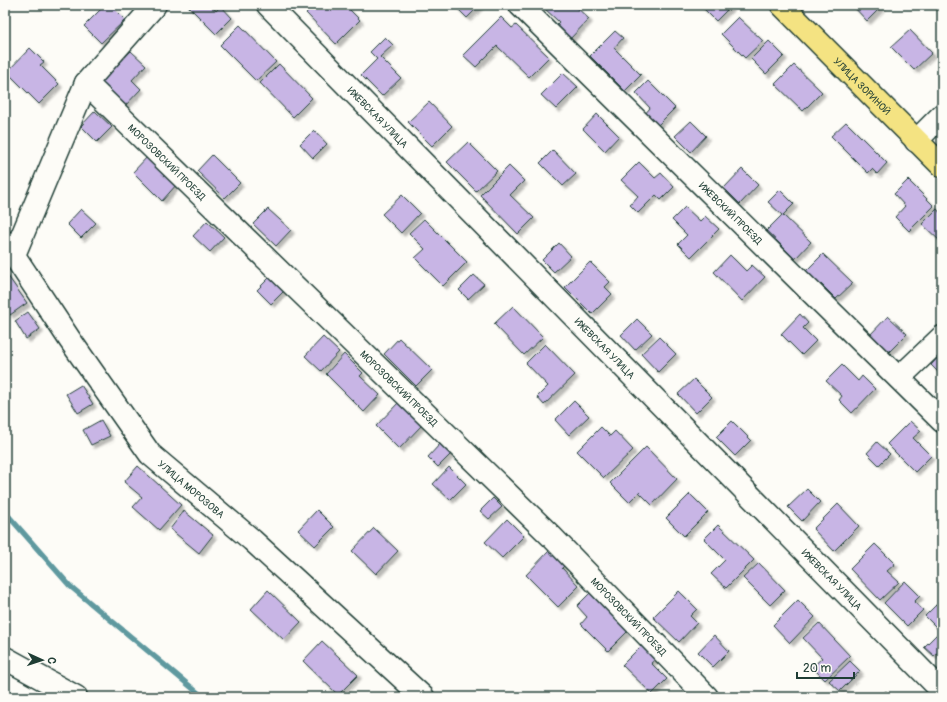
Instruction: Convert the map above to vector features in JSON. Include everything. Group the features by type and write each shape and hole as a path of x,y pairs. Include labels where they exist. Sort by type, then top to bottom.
{"main road":[{"name":"УЛИЦА ЗОРИНОЙ","path":"782,5 942,166"}],"street":[{"path":"9,249 86,83 154,5"},
{"name":"ИЖЕВСКАЯ УЛИЦА","path":"268,5 942,691"},
{"name":"ИЖЕВСКИЙ ПРОЕЗД","path":"520,5 942,421"},
{"name":"МОРОЗОВСКИЙ ПРОЕЗД","path":"86,83 551,536 707,697"},
{"path":"916,141 942,115"},
{"name":"УЛИЦА МОРОЗОВА","path":"9,249 70,340 150,454 252,540 423,697"},
{"path":"898,378 942,338"},
{"path":"5,658 76,697"}],"building":[{"path":"105,5 110,5 125,20 101,43 84,26"},
{"path":"187,5 213,5 212,6 216,11 221,6 232,18 216,34"},
{"path":"314,5 345,5 360,20 336,44 306,13"},
{"path":"454,5 480,5 467,18"},
{"path":"545,5 574,5 589,19 569,40 555,26 559,22 543,7"},
{"path":"700,5 732,5 716,21"},
{"path":"852,5 883,5 867,21"},
{"path":"501,17 512,28 516,25 549,57 529,77 497,46 476,67 463,55"},
{"path":"738,17 763,41 745,58 721,34"},
{"path":"240,25 276,62 256,81 220,45"},
{"path":"910,30 932,53 914,70 891,47"},
{"path":"615,31 623,38 614,48 641,75 625,91 590,56"},
{"path":"385,37 393,45 380,57 401,78 382,96 361,75 377,59 370,52"},
{"path":"769,41 784,56 766,74 751,59"},
{"path":"30,48 44,62 40,65 59,84 39,104 7,72"},
{"path":"131,51 146,65 132,80 141,89 124,107 100,83"},
{"path":"279,64 312,98 293,117 260,83"},
{"path":"794,65 822,92 803,111 775,84"},
{"path":"563,73 578,87 556,109 541,95"},
{"path":"648,81 675,108 656,127 644,115 650,108 636,93"},
{"path":"429,102 452,126 432,146 408,122"},
{"path":"95,111 112,127 97,142 81,126"},
{"path":"597,114 619,136 605,151 583,129"},
{"path":"691,121 706,136 691,152 675,136"},
{"path":"846,122 887,163 877,174 872,169 868,173 831,136"},
{"path":"314,130 327,144 313,158 300,144"},
{"path":"468,142 497,171 476,191 447,162"},
{"path":"553,150 576,174 563,186 540,163"},
{"path":"212,155 240,183 225,198 197,171"},
{"path":"148,156 177,184 162,201 133,172"},
{"path":"639,162 655,178 661,173 674,187 661,200 656,195 638,213 630,205 638,196 621,180"},
{"path":"509,166 524,181 510,195 534,218 518,234 480,195"},
{"path":"742,169 758,185 740,204 724,188"},
{"path":"908,180 934,206 909,231 895,217 905,206 894,194"},
{"path":"780,190 794,204 783,215 811,242 795,259 776,240 771,245 762,235 782,215 768,202"},
{"path":"402,195 420,213 401,233 382,214"},
{"path":"685,207 700,221 705,216 719,229 691,257 678,244 687,235 672,220"},
{"path":"81,209 96,223 81,238 67,224"},
{"path":"268,209 291,230 276,246 253,224"},
{"path":"937,209 942,215 941,242 922,224"},
{"path":"424,219 467,262 443,286 415,258 425,249 409,233"},
{"path":"207,221 224,237 210,252 193,236"},
{"path":"559,243 571,256 554,272 542,260"},
{"path":"823,254 853,283 836,299 821,284 819,287 804,273"},
{"path":"730,255 746,271 752,265 765,277 742,301 714,272"},
{"path":"590,262 610,282 605,287 612,294 592,314 565,287"},
{"path":"5,272 27,303 10,315 5,308"},
{"path":"474,275 484,284 468,299 459,290"},
{"path":"270,277 284,291 271,304 257,290"},
{"path":"513,306 543,337 524,355 494,324"},
{"path":"28,312 40,329 26,339 15,321"},
{"path":"800,314 808,323 803,328 816,341 802,355 781,334"},
{"path":"888,316 907,334 887,354 869,336"},
{"path":"637,319 652,334 635,350 621,335"},
{"path":"323,337 339,352 321,371 305,356"},
{"path":"659,337 676,354 658,372 641,354"},
{"path":"399,338 432,370 416,386 384,354"},
{"path":"545,344 575,375 544,405 537,397 548,386 526,363"},
{"path":"942,353 942,376 931,365"},
{"path":"344,354 363,373 360,376 380,395 364,412 326,374"},
{"path":"842,365 858,381 862,376 875,389 852,413 839,400 842,396 826,381"},
{"path":"694,379 712,397 696,413 678,394"},
{"path":"81,385 93,404 78,413 66,394"},
{"path":"574,401 589,416 569,435 555,420"},
{"path":"399,402 422,425 399,449 376,426"},
{"path":"101,420 110,436 91,445 83,430"},
{"path":"732,421 751,440 735,456 716,437"},
{"path":"910,421 921,431 913,438 931,456 915,472 887,444"},
{"path":"601,427 610,436 615,431 633,450 604,478 577,451"},
{"path":"877,442 890,454 879,465 867,453"},
{"path":"440,444 451,454 438,467 428,457"},
{"path":"646,447 677,479 652,505 639,492 629,502 610,483"},
{"path":"138,466 181,505 159,530 133,507 142,497 124,482"},
{"path":"449,467 466,484 450,500 433,484"},
{"path":"807,489 820,502 802,521 788,507"},
{"path":"690,494 708,512 684,536 666,518"},
{"path":"493,498 502,507 489,519 480,511"},
{"path":"838,504 859,526 834,551 813,529"},
{"path":"317,510 334,527 315,546 298,530"},
{"path":"184,511 213,535 199,553 170,529"},
{"path":"507,519 524,536 502,558 485,542"},
{"path":"718,525 754,560 726,588 711,574 725,560 704,539"},
{"path":"374,528 398,551 376,574 352,551"},
{"path":"875,544 895,564 887,571 899,582 880,600 850,569"},
{"path":"549,551 564,566 562,568 579,586 558,607 526,575"},
{"path":"759,563 785,590 770,605 743,578"},
{"path":"905,581 920,596 914,602 923,610 907,626 884,603"},
{"path":"268,590 301,622 284,640 251,609"},
{"path":"679,591 697,609 690,616 697,623 679,642 653,617"},
{"path":"590,593 628,631 608,651 581,624 587,617 577,606"},
{"path":"942,599 942,648 934,656 924,647 940,631 925,616"},
{"path":"798,600 815,617 790,643 773,625"},
{"path":"819,623 850,656 825,680 812,667 822,658 803,638"},
{"path":"714,635 729,651 713,667 698,652"},
{"path":"322,641 358,675 338,695 303,661"},
{"path":"644,643 658,657 651,663 667,679 652,694 622,665"},
{"path":"850,661 860,671 840,691 829,681"},
{"path":"886,691 892,697 879,697"}],"waterway":[{"path":"5,512 70,586 203,697"}]}
